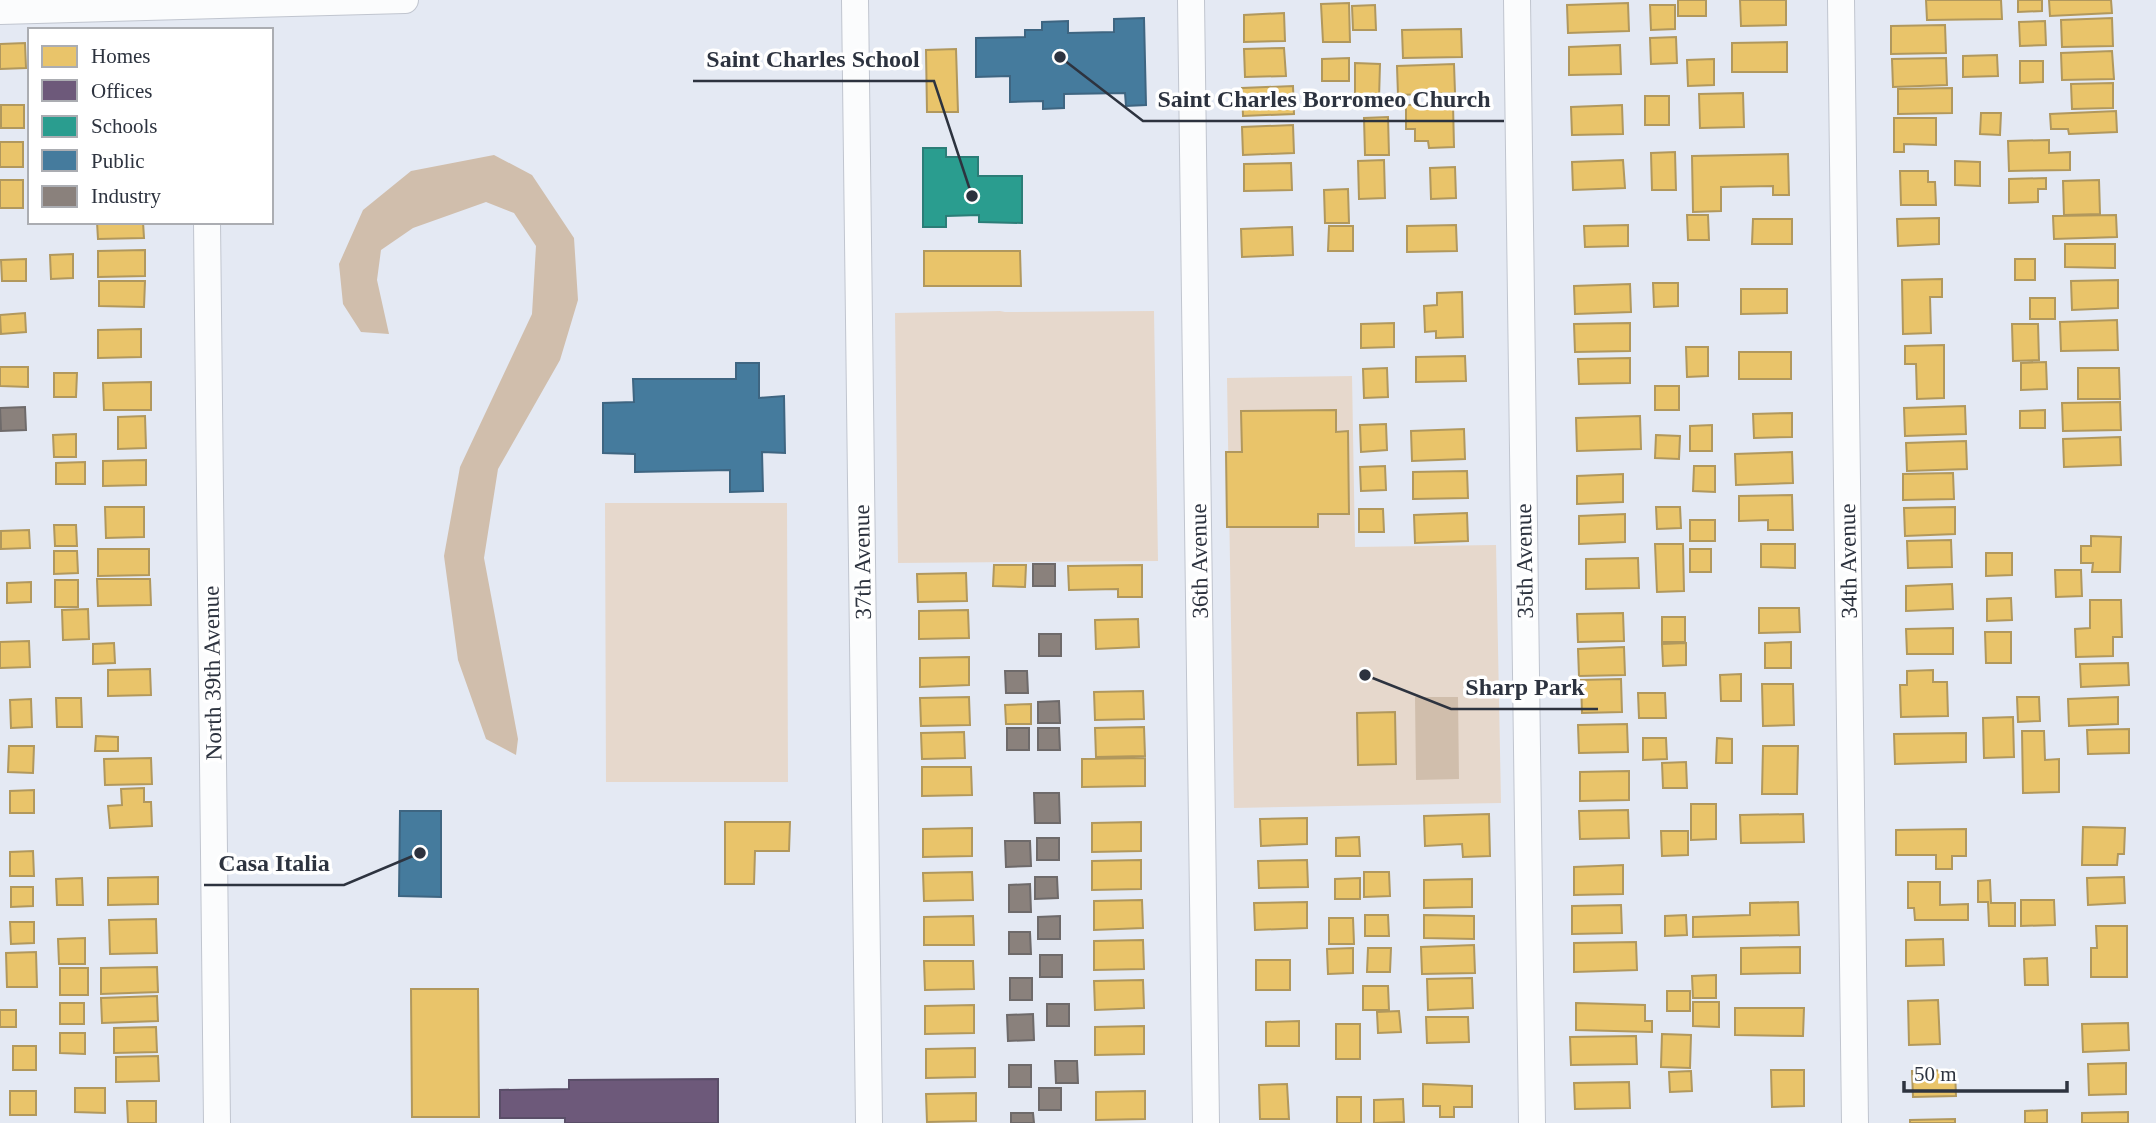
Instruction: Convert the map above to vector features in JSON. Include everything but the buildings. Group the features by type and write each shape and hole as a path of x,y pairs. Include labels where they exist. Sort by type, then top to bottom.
{"street":[{"path":"0,11 205,12 405,0"},
{"name":"37th Avenue","path":"855,0 869,1123"},
{"name":"36th Avenue","path":"1191,0 1206,1123"},
{"name":"35th Avenue","path":"1517,0 1532,1123"},
{"name":"34th Avenue","path":"1841,0 1855,1123"},
{"name":"North 39th Avenue","path":"207,224 218,1123"}],"shaded area":[{"path":"494,155 532,175 574,238 578,300 560,360 498,469 484,558 518,739 516,755 486,739 458,660 444,556 460,467 532,314 536,246 514,213 486,202 413,228 381,250 377,280 389,334 361,332 343,304 339,264 363,210 411,171"},
{"path":"1154,311 1158,561 898,563 895,313"},
{"path":"1352,376 1355,547 1496,545 1501,803 1234,808 1227,378"},
{"path":"605,503 787,503 788,782 606,782"},
{"path":"1415,697 1458,697 1459,779 1416,780"}],"place":[{"name":"Saint Charles Borromeo Church","path":"1060,57"},
{"name":"Saint Charles School","path":"972,196"},
{"name":"Sharp Park","path":"1365,675"},
{"name":"Casa Italia","path":"420,853"}]}
